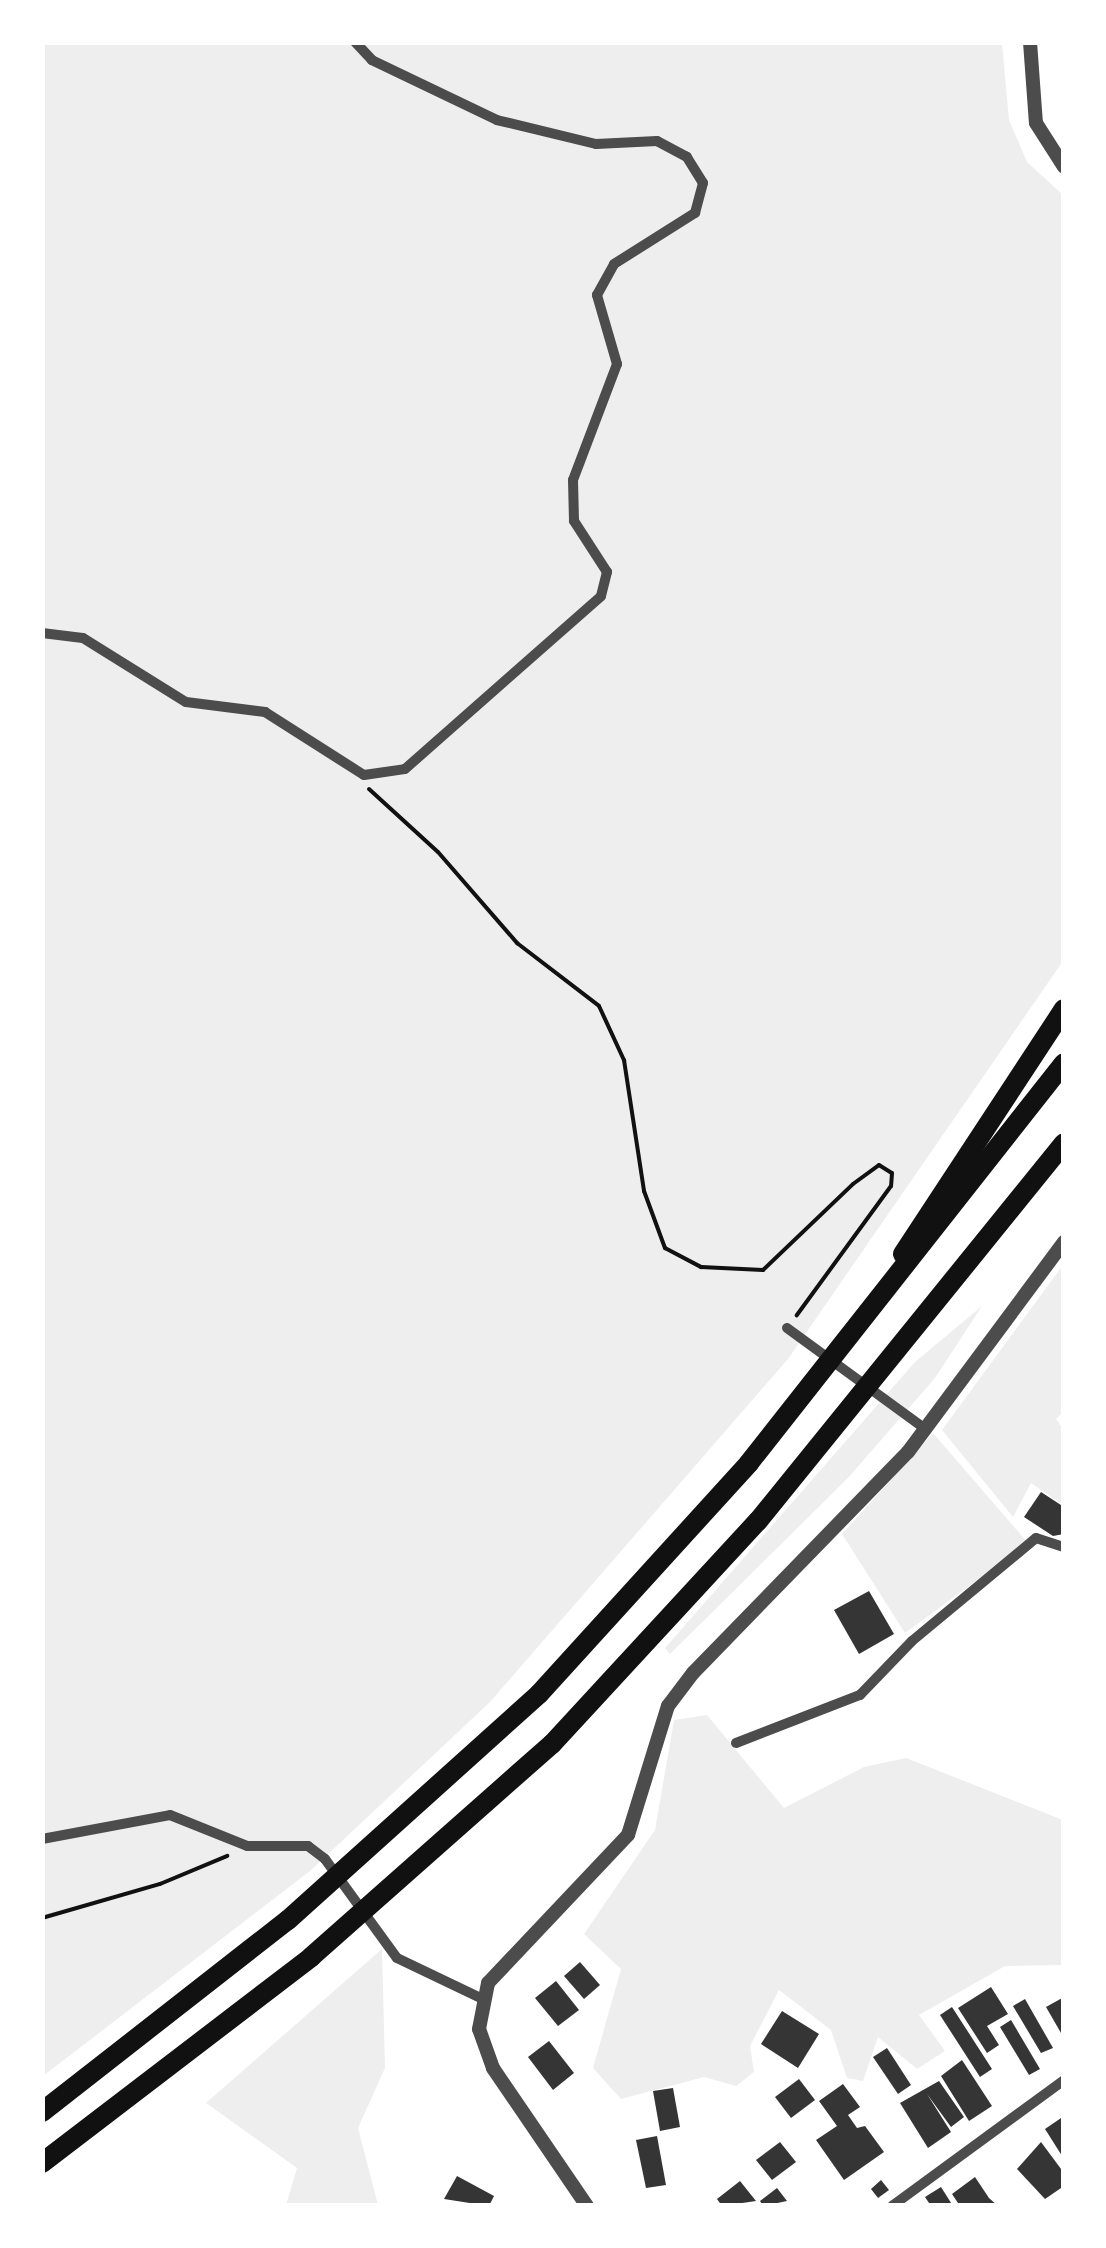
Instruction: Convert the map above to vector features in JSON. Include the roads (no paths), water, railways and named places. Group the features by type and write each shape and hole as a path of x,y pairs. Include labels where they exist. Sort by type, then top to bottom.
{"highway":[{"path":"841,1348 1064,1009"},
{"path":"42,2112 288,1920 391,1832 539,1694 660,1565 841,1348 1064,1064"},
{"path":"42,2163 311,1957 414,1870 552,1744 662,1629 858,1403 1064,1143"}],"street":[{"path":"42,633 83,638 186,702 264,712 364,775 405,769 601,596 607,572 574,521 573,480 616,364 596,294 614,264 695,213 703,184 688,157 656,141 596,144 497,120 372,60 355,42"},
{"path":"1030,42 1036,123 1064,166"},
{"path":"588,2206 494,2068 479,2028 483,1999 506,1957 597,1872 628,1834 668,1706 693,1673 927,1430 1064,1242"},
{"path":"787,1328 927,1430"},
{"path":"736,1743 860,1695 912,1641 1036,1538 1064,1547"},
{"path":"42,1839 170,1815 247,1846 308,1846 325,1859 397,1958 483,1999"},
{"path":"892,2206 1064,2080"}]}
